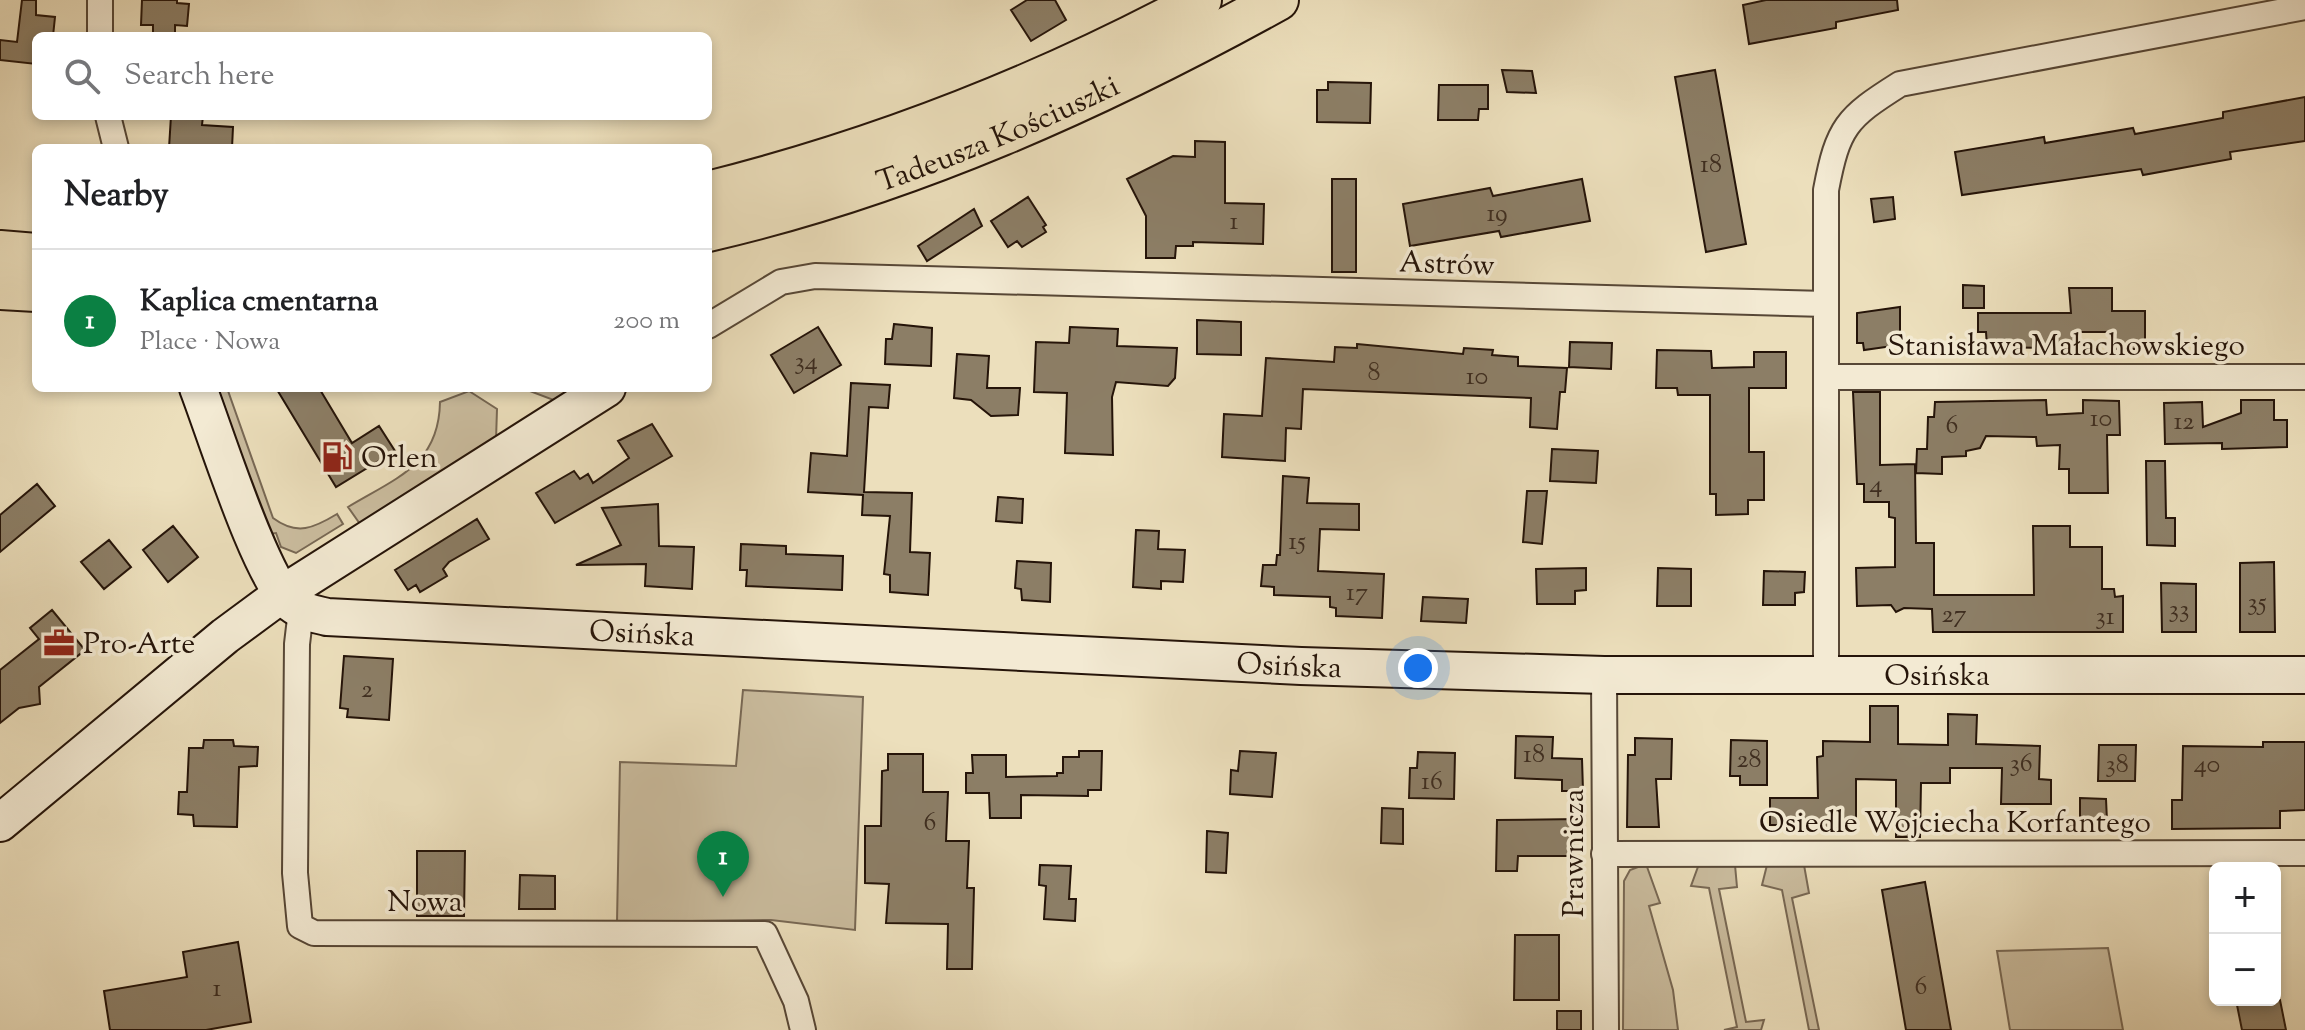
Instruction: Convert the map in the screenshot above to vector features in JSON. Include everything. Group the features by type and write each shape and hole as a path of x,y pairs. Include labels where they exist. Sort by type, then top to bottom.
{"main road":[{"name":"Tadeusza Kościuszki","path":"712,216 792,170 948,117 1036,81 1201,0"},
{"name":"Tadeusza Kościuszki","path":"712,217 892,176 1048,116 1162,62 1278,0"},
{"path":"0,251 32,254"},
{"path":"0,289 32,291"}],"street":[{"path":"100,0 100,32"},
{"path":"1826,675 1826,190 1834,144 1854,116 1900,84 2305,7"},
{"path":"109,120 115,144"},
{"name":"Astrów","path":"712,324 781,282 815,276 1826,304"},
{"name":"Stanisława Małachowskiego","path":"1826,377 2305,377"},
{"path":"200,392 258,547 292,602"},
{"path":"0,823 225,636 292,602 601,392"},
{"name":"Osińska","path":"292,602 327,617 395,622 1301,666 1604,675 2305,675"},
{"name":"Nowa","path":"292,602 297,644 295,873 300,926 314,933 765,934 796,1001 803,1030"},
{"name":"Prawnicza","path":"1604,675 1606,1030"},
{"name":"Osiedle Wojciecha Korfantego","path":"1604,854 2305,853"}],"shaded area":[{"path":"219,392 228,392 273,518 290,527 305,528 337,514 343,524 296,553 281,547 276,533 269,534"},
{"path":"471,392 497,409 496,440 360,524 348,507 398,478 423,455 438,423 440,402"},
{"path":"532,392 571,392 556,401"},
{"path":"743,690 863,697 855,930 771,920 617,922 620,762 736,766"},
{"path":"1646,864 1660,903 1649,906 1673,990 1678,1030 1623,1030 1624,881 1630,870"},
{"path":"1699,864 1735,865 1737,887 1719,889 1746,1022 1764,1020 1761,1030 1724,1030 1737,1027 1709,888 1691,886"},
{"path":"1767,865 1804,865 1809,893 1792,898 1819,1030 1809,1030 1782,890 1762,885"},
{"path":"2108,948 2123,1030 2010,1030 1997,951"}],"building":[{"path":"22,0 36,0 36,15 55,17 53,32 32,32 32,64 0,60 0,40 17,42"},
{"path":"142,0 177,0 177,3 189,4 187,26 175,25 175,32 153,32 153,25 141,25"},
{"path":"1027,0 1055,0 1066,20 1031,41 1011,10"},
{"path":"1766,0 1897,0 1898,10 1836,22 1836,28 1749,44 1743,5"},
{"path":"1502,70 1532,71 1536,93 1507,92"},
{"path":"1715,70 1746,244 1706,252 1675,77"},
{"path":"1328,82 1371,83 1370,123 1317,122 1317,90 1328,90"},
{"path":"1439,85 1488,85 1488,109 1479,109 1478,120 1438,120"},
{"path":"2305,97 2305,141 2230,152 2231,159 2143,175 2141,169 1962,195 1955,152 2044,137 2045,143 2133,128 2135,134 2223,118 2223,112"},
{"path":"171,120 203,120 202,125 233,127 232,144 169,144"},
{"path":"1195,141 1225,142 1225,203 1264,204 1263,244 1193,242 1193,246 1176,246 1175,258 1146,258 1146,216 1127,179 1173,156 1195,157"},
{"path":"1332,179 1356,179 1356,272 1332,272"},
{"path":"1582,179 1590,221 1501,237 1499,231 1410,246 1403,204 1490,188 1493,196"},
{"path":"1028,197 1046,225 1043,227 1046,232 1022,247 1017,241 1008,247 991,221"},
{"path":"1893,197 1895,219 1874,222 1871,199"},
{"path":"974,209 982,226 927,261 918,246"},
{"path":"1963,285 1984,286 1984,308 1963,308"},
{"path":"2069,288 2112,288 2112,311 2145,311 2145,349 2113,349 2113,332 2079,332 2074,345 2055,348 1987,347 1986,332 1978,332 1978,313 2071,313"},
{"path":"1900,307 1900,345 1864,350 1863,343 1857,343 1857,313"},
{"path":"1197,320 1241,322 1241,355 1197,354"},
{"path":"894,324 932,328 931,366 885,364 886,339 892,339"},
{"path":"818,327 841,365 794,393 771,355"},
{"path":"1070,327 1118,329 1117,346 1177,348 1175,378 1168,386 1116,382 1112,397 1113,455 1065,453 1067,393 1034,392 1036,342 1069,343"},
{"path":"1570,342 1612,343 1611,369 1569,367"},
{"path":"1357,344 1463,354 1464,348 1493,350 1492,355 1518,357 1518,366 1567,368 1565,392 1560,392 1557,429 1530,427 1531,398 1303,389 1301,429 1286,428 1285,461 1222,457 1224,414 1262,416 1266,358 1334,362 1335,347 1357,348"},
{"path":"1657,350 1711,351 1712,368 1754,367 1754,352 1786,352 1786,388 1749,388 1749,452 1764,452 1764,500 1748,500 1748,514 1716,515 1716,494 1710,494 1710,395 1678,395 1677,388 1656,388"},
{"path":"957,354 989,356 987,388 1020,388 1018,415 991,416 971,400 954,398"},
{"path":"851,383 890,385 888,408 869,407 864,492 912,493 910,552 930,553 928,595 890,592 890,575 884,574 890,516 862,515 863,495 808,492 811,453 847,456"},
{"path":"278,392 321,392 352,443 379,426 395,451 336,487"},
{"path":"1853,392 1880,392 1880,465 1915,464 1916,543 1934,543 1934,595 2034,595 2033,526 2070,526 2070,547 2102,547 2102,589 2114,589 2115,597 2123,596 2123,632 1933,632 1932,609 1904,608 1896,612 1891,605 1857,606 1856,568 1895,567 1895,518 1889,517 1889,502 1864,502 1864,484 1857,484"},
{"path":"2046,400 2047,415 2083,413 2083,400 2119,401 2120,435 2107,435 2108,493 2069,493 2069,469 2059,469 2060,445 2037,446 2036,437 1986,436 1980,448 1966,451 1966,456 1942,457 1942,474 1916,473 1917,449 1927,449 1928,417 1934,417 1935,402"},
{"path":"2241,400 2274,400 2274,420 2287,420 2287,447 2222,449 2222,443 2165,444 2164,403 2202,402 2203,427 2241,413"},
{"path":"652,424 672,456 555,523 536,493 574,471 580,479 588,474 593,483 629,458 618,441"},
{"path":"1552,449 1598,451 1596,483 1550,481"},
{"path":"2146,461 2165,461 2166,518 2175,518 2175,546 2147,545"},
{"path":"1283,476 1309,478 1307,503 1359,504 1359,530 1320,529 1318,571 1384,574 1382,618 1336,616 1336,608 1330,607 1330,597 1274,595 1274,587 1261,586 1263,565 1276,565 1277,555 1280,555"},
{"path":"37,484 55,506 0,552 0,515"},
{"path":"1527,491 1547,491 1542,544 1523,542"},
{"path":"998,497 1023,499 1022,523 996,521"},
{"path":"658,504 659,546 694,547 692,589 645,586 646,564 576,565 621,545 602,508"},
{"path":"477,519 489,539 449,562 443,569 447,576 420,592 416,585 408,590 395,570"},
{"path":"173,526 198,557 168,582 143,550"},
{"path":"1136,530 1159,531 1158,549 1185,550 1183,582 1161,581 1161,589 1133,587"},
{"path":"109,540 131,567 104,589 81,562"},
{"path":"741,544 786,546 786,554 843,556 842,590 746,586 747,570 740,570"},
{"path":"1017,561 1051,563 1050,602 1022,600 1021,589 1015,588"},
{"path":"2274,562 2275,632 2240,632 2240,563"},
{"path":"1586,568 1586,590 1575,591 1575,604 1537,604 1536,569"},
{"path":"1658,568 1691,569 1691,606 1657,606"},
{"path":"1764,571 1805,572 1804,592 1795,593 1795,605 1763,605"},
{"path":"2161,583 2196,584 2196,632 2162,632"},
{"path":"1423,597 1468,599 1466,623 1421,621"},
{"path":"52,610 85,650 39,687 40,704 19,708 0,723 0,670 39,639 30,628"},
{"path":"344,656 393,659 389,720 347,717 348,709 340,708"},
{"path":"1870,706 1898,706 1898,744 1948,745 1948,714 1977,715 1976,744 2040,746 2039,779 2051,780 2051,804 2001,804 2002,768 1950,768 1950,783 1921,783 1920,837 1896,837 1896,780 1856,779 1856,831 1804,832 1804,825 1770,825 1770,798 1818,798 1817,757 1823,756 1823,741 1870,742"},
{"path":"1516,736 1553,737 1552,758 1582,759 1583,791 1562,791 1562,780 1515,778"},
{"path":"1635,738 1672,739 1671,779 1656,779 1659,827 1627,827 1628,755 1635,755"},
{"path":"204,740 233,740 234,746 258,747 257,766 239,767 237,827 194,826 193,815 178,814 179,792 187,792 189,748 203,748"},
{"path":"1731,740 1767,741 1767,785 1740,785 1740,776 1730,776"},
{"path":"2263,742 2305,742 2305,810 2280,811 2280,828 2172,829 2172,800 2182,800 2183,746 2263,747"},
{"path":"2099,745 2136,745 2135,781 2098,781"},
{"path":"1079,751 1102,751 1101,790 1088,790 1088,796 1021,795 1021,818 990,818 989,793 966,793 966,773 973,773 972,755 1006,755 1006,777 1057,776 1057,773 1063,773 1063,757 1079,757"},
{"path":"1240,751 1276,753 1272,797 1230,794 1231,770 1238,771"},
{"path":"1418,752 1455,753 1454,799 1409,798 1410,768 1417,768"},
{"path":"888,754 923,754 923,792 948,792 946,841 969,841 967,888 974,888 972,969 947,969 948,924 886,923 889,884 865,883 865,826 881,826 882,771 888,770"},
{"path":"2080,798 2106,799 2107,821 2080,821"},
{"path":"1382,808 1403,809 1403,844 1381,843"},
{"path":"1580,819 1580,839 1574,839 1574,856 1518,856 1517,871 1496,871 1497,820"},
{"path":"1207,831 1228,833 1226,873 1206,872"},
{"path":"417,851 465,851 464,916 417,916"},
{"path":"1040,865 1071,866 1069,899 1076,899 1075,921 1044,919 1046,886 1039,885"},
{"path":"520,875 555,876 555,909 519,909"},
{"path":"1925,882 1951,1030 1906,1030 1882,890"},
{"path":"1515,935 1559,935 1559,1000 1514,1000"},
{"path":"238,942 251,1022 206,1030 110,1030 104,991 187,977 183,952"},
{"path":"2281,1005 2286,1030 2242,1030 2237,1006"},
{"path":"1557,1011 1581,1011 1581,1030 1557,1030"}],"place":[{"name":"Orlen","path":"337,457"},
{"name":"Pro-Arte","path":"59,643"},
{"name":"Kaplica cmentarna","path":"723,897"}]}
